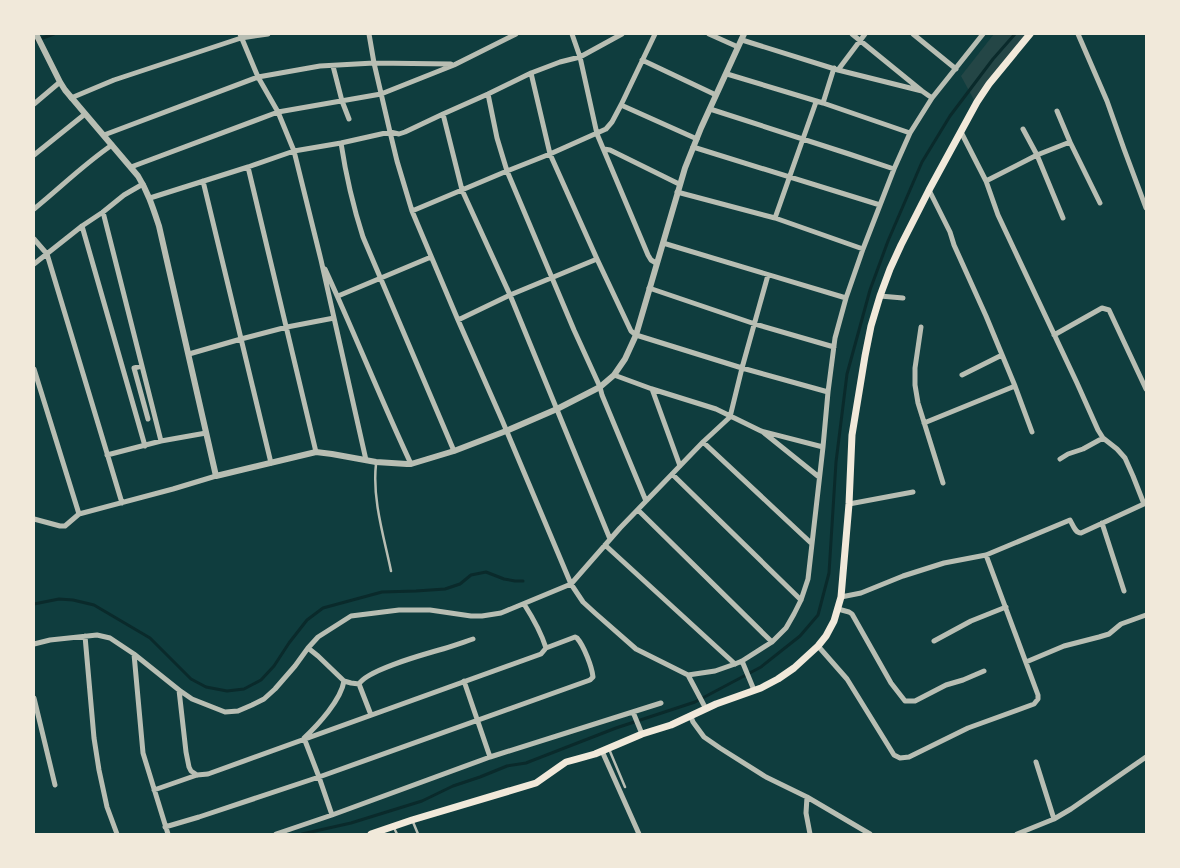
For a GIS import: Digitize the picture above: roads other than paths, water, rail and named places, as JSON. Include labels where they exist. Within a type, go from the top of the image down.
[{"type":"main road","points":[[371,834],[531,785],[566,762],[595,754],[641,731],[671,725],[691,716],[705,706],[778,679],[794,668],[818,646],[834,621],[841,597],[849,504],[852,436],[871,326],[880,296],[901,245],[977,102],[989,84],[1030,34]]},
{"type":"street","points":[[36,34],[60,82],[71,98],[131,167],[150,198],[159,226],[216,476]]},
{"type":"street","points":[[71,98],[114,80],[241,36],[268,34]]},
{"type":"street","points":[[369,34],[397,161],[412,212],[571,584],[589,608],[636,649],[688,675],[705,706]]},
{"type":"street","points":[[131,167],[278,112],[381,94],[454,65],[516,34]]},
{"type":"street","points":[[572,34],[580,57],[597,134],[648,255],[656,263]]},
{"type":"street","points":[[150,198],[294,151],[390,132],[399,134],[405,132],[531,73],[580,57],[622,34]]},
{"type":"street","points":[[412,212],[606,129],[621,105],[655,34]]},
{"type":"street","points":[[709,34],[738,47]]},
{"type":"street","points":[[852,34],[932,98]]},
{"type":"street","points":[[823,103],[836,69],[865,34]]},
{"type":"street","points":[[913,34],[956,69]]},
{"type":"street","points":[[688,675],[715,671],[735,664],[772,642],[786,628],[801,600],[808,579],[835,338],[846,298],[894,169],[910,133],[932,98],[981,34]]},
{"type":"street","points":[[1078,34],[1107,101],[1146,208]]},
{"type":"street","points":[[241,36],[258,77],[278,112],[294,151],[321,260],[366,460]]},
{"type":"street","points":[[34,519],[65,526],[79,514],[216,476],[316,452],[376,462],[411,464],[506,431],[557,409],[600,387],[614,375],[625,359],[636,335],[679,184],[693,147],[743,37],[836,69],[922,91]]},
{"type":"street","points":[[642,60],[716,95]]},
{"type":"street","points":[[104,135],[258,77],[320,66],[374,63],[454,65]]},
{"type":"street","points":[[333,66],[349,119]]},
{"type":"street","points":[[531,73],[550,154],[631,331],[636,335],[742,368],[828,392]]},
{"type":"street","points":[[727,74],[823,103],[910,133]]},
{"type":"street","points":[[34,104],[60,82]]},
{"type":"street","points":[[488,94],[497,138],[507,171],[600,387],[646,501]]},
{"type":"street","points":[[775,218],[816,102]]},
{"type":"street","points":[[621,105],[697,139]]},
{"type":"street","points":[[710,109],[894,169]]},
{"type":"street","points":[[1057,111],[1100,203]]},
{"type":"street","points":[[34,155],[85,114]]},
{"type":"street","points":[[443,114],[462,190],[510,295],[610,539]]},
{"type":"street","points":[[1023,129],[1037,155],[1063,218]]},
{"type":"street","points":[[841,597],[861,593],[903,576],[944,563],[986,555],[1070,520],[1076,531],[1080,533],[1145,504],[1124,458],[1117,449],[1103,438],[1098,430],[998,215],[986,182],[961,132]]},
{"type":"street","points":[[986,182],[1037,155],[1070,142]]},
{"type":"street","points":[[341,143],[345,172],[363,238],[454,450]]},
{"type":"street","points":[[34,209],[112,145]]},
{"type":"street","points":[[693,147],[880,206]]},
{"type":"street","points":[[604,150],[610,150],[679,184]]},
{"type":"street","points":[[248,167],[316,452]]},
{"type":"street","points":[[203,181],[271,463]]},
{"type":"street","points":[[34,264],[82,226],[143,184]]},
{"type":"street","points":[[929,190],[950,232],[1015,386],[1032,432]]},
{"type":"street","points":[[677,192],[775,218],[863,249]]},
{"type":"street","points":[[103,212],[161,442]]},
{"type":"street","points":[[82,226],[145,446]]},
{"type":"street","points":[[34,238],[47,254],[122,503]]},
{"type":"street","points":[[662,243],[846,298]]},
{"type":"street","points":[[338,296],[431,257]]},
{"type":"street","points":[[458,320],[510,295],[597,259]]},
{"type":"street","points":[[321,260],[411,464]]},
{"type":"street","points":[[34,644],[85,636],[98,635],[110,638],[192,699],[225,712],[238,711],[264,699],[275,689],[318,637],[351,616],[399,610],[430,610],[482,616],[501,613],[571,584],[605,544],[703,442],[730,417],[768,275]]},
{"type":"street","points":[[649,288],[755,324],[834,347]]},
{"type":"street","points":[[880,296],[902,298]]},
{"type":"street","points":[[1054,335],[1102,308],[1107,309],[1146,389]]},
{"type":"street","points":[[189,354],[241,338],[334,318]]},
{"type":"street","points":[[921,327],[915,368],[915,385],[918,403],[943,483]]},
{"type":"street","points":[[962,375],[1002,355]]},
{"type":"street","points":[[142,366],[134,368],[148,419]]},
{"type":"street","points":[[34,369],[79,514]]},
{"type":"street","points":[[614,375],[652,390],[716,409],[761,431],[823,447]]},
{"type":"street","points":[[924,422],[1015,386]]},
{"type":"street","points":[[652,390],[680,466]]},
{"type":"street","points":[[761,431],[819,477]]},
{"type":"street","points":[[107,455],[206,433]]},
{"type":"street","points":[[1060,459],[1103,438]]},
{"type":"street","points":[[703,442],[811,544]]},
{"type":"street","points":[[672,474],[801,600]]},
{"type":"street","points":[[849,504],[913,492]]},
{"type":"street","points":[[638,510],[772,642]]},
{"type":"street","points":[[1102,523],[1124,591]]},
{"type":"street","points":[[605,544],[735,664]]},
{"type":"street","points":[[818,646],[847,679],[894,755],[900,758],[909,757],[968,728],[1034,704],[1037,702],[1038,695],[986,555]]},
{"type":"street","points":[[524,604],[534,619],[546,648]]},
{"type":"street","points":[[934,641],[971,621],[1006,608]]},
{"type":"street","points":[[838,610],[851,613],[891,682],[905,701],[915,701],[946,685],[964,680],[984,671]]},
{"type":"street","points":[[1026,662],[1064,646],[1109,634],[1121,624],[1146,615]]},
{"type":"street","points":[[85,636],[94,738],[99,770],[107,807],[117,834]]},
{"type":"street","points":[[154,790],[208,774],[541,654],[546,648],[575,637],[581,642],[593,672],[592,679],[560,691],[319,777],[199,818],[165,827]]},
{"type":"street","points":[[359,684],[366,676],[378,671],[417,656],[473,639]]},
{"type":"street","points":[[308,648],[344,681],[359,684]]},
{"type":"street","points":[[134,654],[144,753],[168,834]]},
{"type":"street","points":[[742,661],[753,687]]},
{"type":"street","points":[[304,738],[318,725],[335,701],[343,688],[344,681]]},
{"type":"street","points":[[464,681],[490,757]]},
{"type":"street","points":[[359,684],[371,715]]},
{"type":"street","points":[[178,690],[189,767],[197,776]]},
{"type":"street","points":[[34,698],[55,786]]},
{"type":"street","points":[[276,834],[332,816],[490,757],[634,714],[661,703]]},
{"type":"street","points":[[634,714],[641,731]]},
{"type":"street","points":[[691,716],[704,737],[720,748],[766,777],[807,797],[870,834]]},
{"type":"street","points":[[304,738],[332,816]]},
{"type":"street","points":[[605,749],[639,834]]},
{"type":"street","points":[[1017,834],[1054,819],[1081,803],[1146,757]]},
{"type":"street","points":[[1036,762],[1054,819]]},
{"type":"street","points":[[807,797],[806,813],[810,834]]},
{"type":"lane","points":[[376,462],[376,500],[391,572]]},
{"type":"lane","points":[[605,749],[626,787]]},
{"type":"lane","points":[[412,820],[418,834]]},
{"type":"lane","points":[[394,826],[397,834]]},
{"type":"waterway","points":[[34,41],[54,34]]},
{"type":"waterway","points":[[302,834],[351,823],[422,801],[453,786],[507,766],[526,763],[616,728],[695,702],[761,667],[800,636],[818,615],[829,573],[836,462],[847,374],[870,290],[888,241],[922,162],[950,116],[993,59],[1015,34]]},
{"type":"waterway","points":[[34,604],[59,599],[94,605],[150,638],[191,679],[206,687],[227,691],[244,689],[261,680],[274,666],[307,620],[323,608],[382,592],[445,589],[460,584],[471,575],[486,572],[504,579],[523,581]]}]
